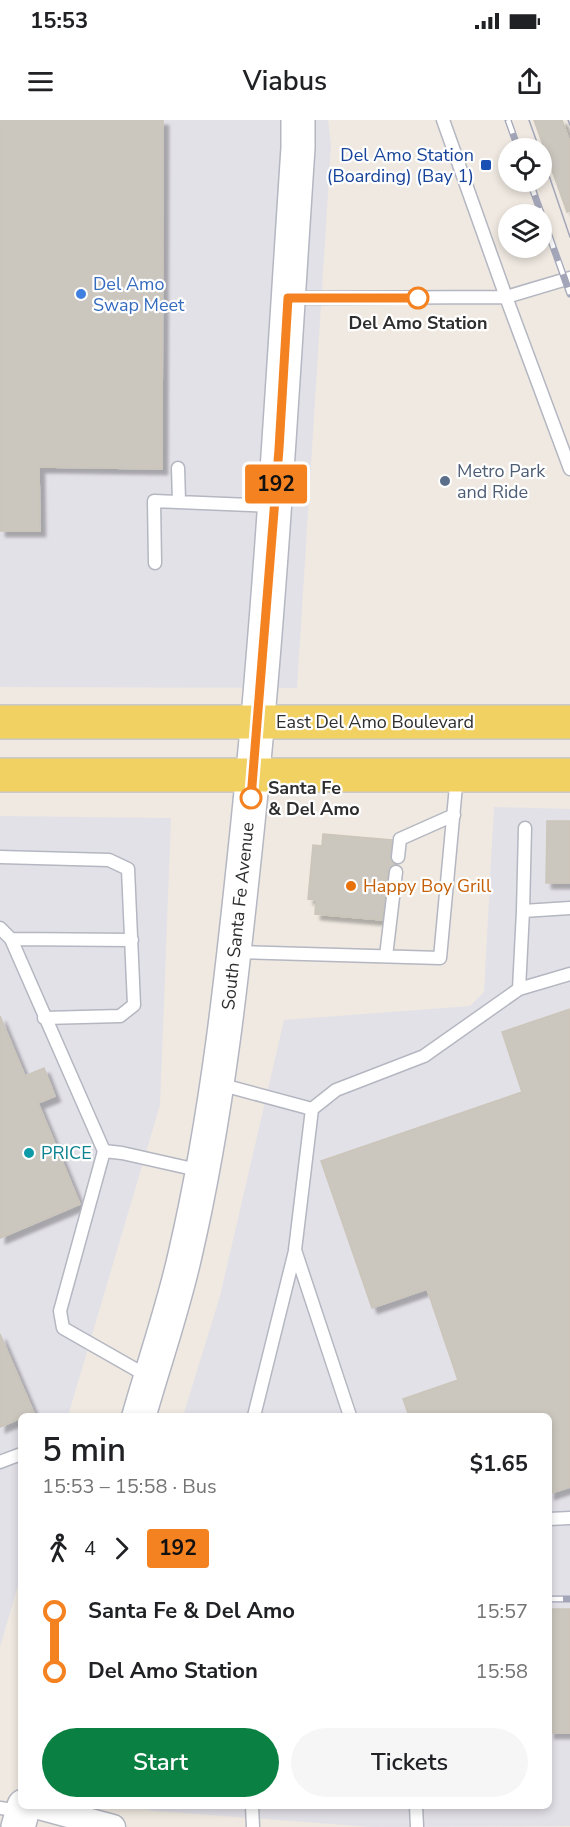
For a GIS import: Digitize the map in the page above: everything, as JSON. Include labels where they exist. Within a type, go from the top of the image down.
[{"type":"main road","name":"South Santa Fe Avenue","points":[[140,1413],[185,1257],[218,1083],[235,952],[258,722],[298,148],[298,120]]},
{"type":"main road","name":"East Del Amo Boulevard","points":[[0,722],[570,722]]},
{"type":"main road","points":[[0,775],[570,775]]},
{"type":"street","points":[[20,1812],[113,1827]]},
{"type":"lane","points":[[443,120],[570,469]]},
{"type":"lane","points":[[288,298],[506,297],[570,278]]},
{"type":"lane","points":[[178,468],[179,501]]},
{"type":"lane","points":[[155,563],[154,501],[274,506]]},
{"type":"lane","points":[[235,952],[440,958],[457,775]]},
{"type":"lane","points":[[398,857],[400,839],[454,815]]},
{"type":"lane","points":[[519,989],[525,828]]},
{"type":"lane","points":[[0,857],[110,860],[128,869],[134,1005],[120,1016],[44,1018]]},
{"type":"lane","points":[[386,956],[396,872]]},
{"type":"lane","points":[[523,910],[570,908]]},
{"type":"lane","points":[[0,928],[11,939],[104,1151],[60,1311],[63,1328],[150,1378]]},
{"type":"lane","points":[[11,939],[132,940]]},
{"type":"lane","points":[[255,1413],[295,1250],[312,1109],[336,1090],[424,1056],[519,989],[570,974]]},
{"type":"lane","points":[[218,1083],[312,1109]]},
{"type":"lane","points":[[104,1151],[202,1171]]},
{"type":"lane","points":[[295,1250],[349,1413]]},
{"type":"lane","points":[[0,1462],[18,1455]]},
{"type":"lane","points":[[552,1519],[570,1518]]},
{"type":"lane","points":[[252,1809],[253,1827]]},
{"type":"lane","points":[[416,1809],[417,1827]]},
{"type":"shaded area","points":[[0,120],[328,120],[331,145],[297,688],[0,687]]},
{"type":"shaded area","points":[[494,807],[570,809],[570,1826],[372,1827],[143,1809],[552,1809],[552,1413],[184,1413],[220,1296],[284,1020],[470,1006],[484,992]]},
{"type":"shaded area","points":[[0,816],[171,818],[160,1105],[69,1413],[18,1413],[18,1585],[0,1647]]},
{"type":"building","name":"Del Amo Swap Meet","points":[[0,120],[163,120],[162,469],[39,467],[40,531],[0,531]]},
{"type":"building","points":[[534,120],[562,120],[570,143],[570,211],[567,212],[552,170],[552,138],[540,138]]},
{"type":"building","points":[[547,821],[570,821],[570,883],[546,883]]},
{"type":"building","name":"Happy Boy Grill","points":[[323,834],[392,840],[390,857],[394,864],[388,871],[382,920],[315,914],[316,900],[308,899],[313,845],[322,846]]},
{"type":"building","points":[[570,1009],[570,1487],[552,1493],[552,1413],[408,1413],[403,1399],[458,1380],[427,1289],[372,1308],[321,1161],[522,1092],[502,1032]]},
{"type":"building","name":"PRICE","points":[[0,1016],[25,1076],[44,1068],[55,1096],[38,1103],[80,1204],[0,1238]]},
{"type":"building","points":[[0,1334],[34,1413],[18,1413],[18,1419],[0,1427]]},
{"type":"building","points":[[552,1609],[570,1609],[570,1733],[552,1733]]},
{"type":"tram line","points":[[529,120],[535,138]]},
{"type":"tram line","points":[[568,120],[570,125]]},
{"type":"tram line","points":[[552,184],[570,237]]},
{"type":"railway","points":[[508,120],[514,138]]},
{"type":"railway","points":[[534,192],[570,294]]},
{"type":"railway","points":[[552,1599],[570,1599]]},
{"type":"bus line","name":"192","points":[[251,798],[279,449],[288,298],[418,298]]},
{"type":"place","name":"Del Amo Station (Boarding) (Bay 1)","points":[[486,165]]},
{"type":"place","name":"Del Amo Swap Meet","points":[[81,294]]},
{"type":"place","name":"Del Amo Station","points":[[418,298]]},
{"type":"place","name":"Metro Park and Ride","points":[[445,481]]},
{"type":"place","name":"Santa Fe & Del Amo","points":[[251,798]]},
{"type":"place","name":"Happy Boy Grill","points":[[351,886]]},
{"type":"place","name":"PRICE","points":[[29,1153]]}]
